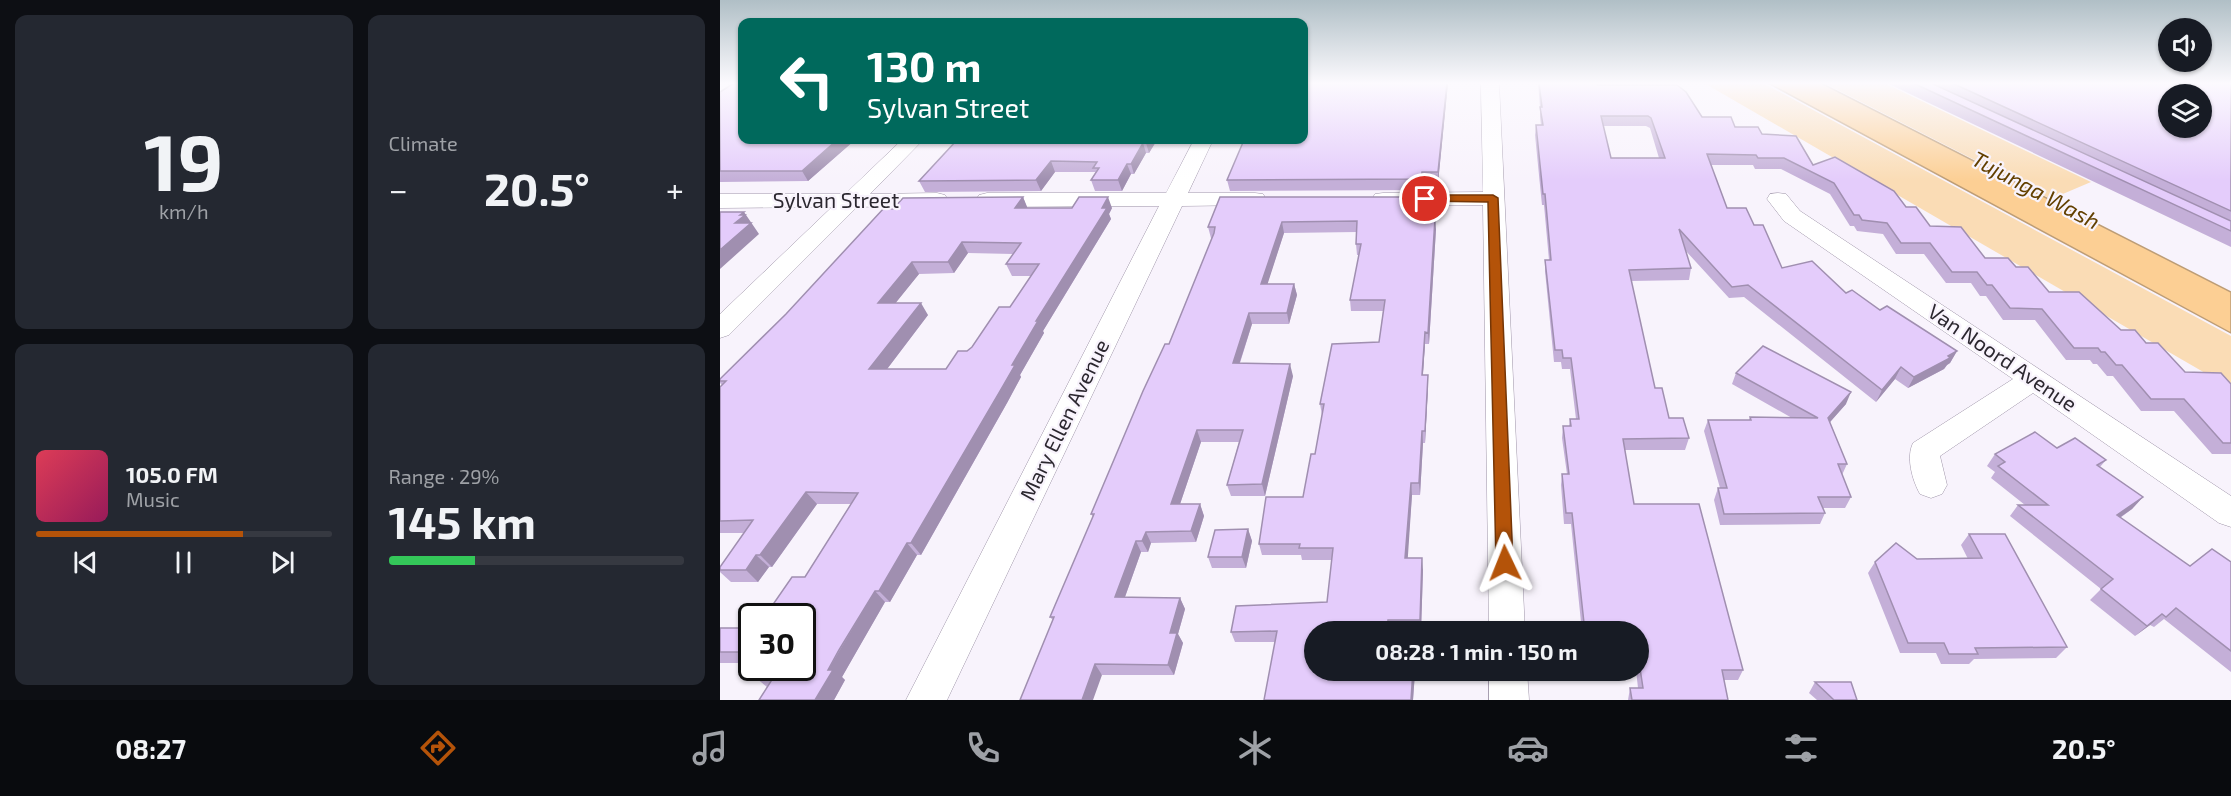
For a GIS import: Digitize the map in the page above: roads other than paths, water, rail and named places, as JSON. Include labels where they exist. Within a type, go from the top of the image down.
[{"type":"street","points":[[1491,116],[1507,621]]},
{"type":"street","points":[[720,329],[909,144]]},
{"type":"street","name":"Mary Ellen Avenue","points":[[926,700],[1201,144]]},
{"type":"street","points":[[1363,199],[1493,198]]},
{"type":"street","name":"Sylvan Street","points":[[720,201],[1280,199]]},
{"type":"street","name":"Van Noord Avenue","points":[[1778,199],[1792,216],[2231,513]]},
{"type":"street","points":[[1931,485],[1924,451],[2034,379]]},
{"type":"street","points":[[1508,681],[1509,700]]},
{"type":"water label","name":"Tujunga Wash","points":[[2036,190]]}]
